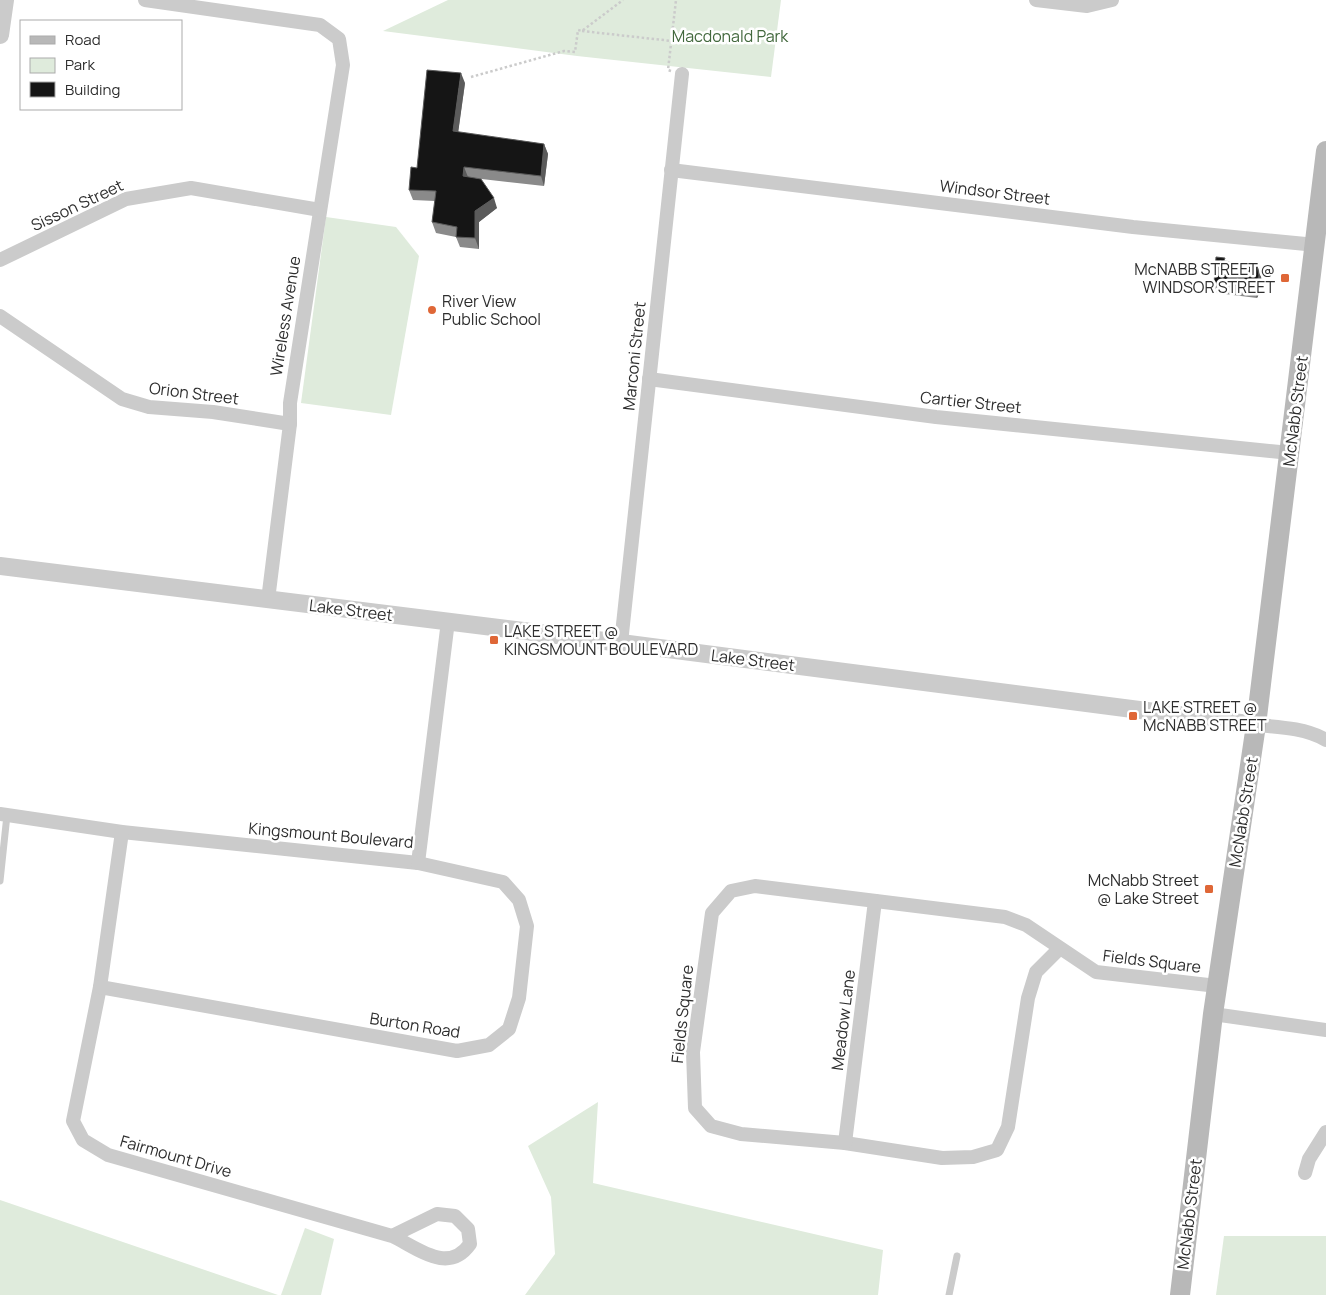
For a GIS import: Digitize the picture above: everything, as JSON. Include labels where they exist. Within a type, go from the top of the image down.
[{"type":"main road","name":"McNabb Street","points":[[1180,1295],[1213,1014],[1256,726],[1326,151]]},
{"type":"street","points":[[0,35],[5,0]]},
{"type":"street","points":[[145,0],[180,2]]},
{"type":"street","points":[[1036,0],[1087,6],[1112,0]]},
{"type":"street","name":"Wireless Avenue","points":[[180,2],[320,25],[339,39],[343,64],[290,403],[290,424],[268,600]]},
{"type":"street","name":"Marconi Street","points":[[621,642],[682,74]]},
{"type":"street","name":"Windsor Street","points":[[671,170],[1133,227],[1316,245]]},
{"type":"street","name":"Sisson Street","points":[[0,260],[126,199],[191,188],[320,210]]},
{"type":"street","name":"Orion Street","points":[[0,316],[122,399],[149,407],[213,412],[290,424]]},
{"type":"street","name":"Cartier Street","points":[[649,379],[936,417],[1290,453]]},
{"type":"street","name":"Lake Street","points":[[0,566],[621,642],[1256,726],[1287,728],[1319,736],[1326,740]]},
{"type":"street","name":"Kingsmount Boulevard","points":[[4,814],[122,832],[418,863],[448,621]]},
{"type":"street","name":"Fairmount Drive","points":[[122,832],[100,987],[73,1121],[83,1140],[108,1155],[392,1236],[440,1259],[451,1259],[463,1253],[470,1244],[468,1229],[455,1216],[447,1214],[425,1218],[392,1236]]},
{"type":"street","name":"Burton Road","points":[[100,987],[457,1051],[489,1045],[508,1029],[519,998],[527,926],[519,900],[503,882],[418,863]]},
{"type":"street","name":"Fields Square","points":[[1059,949],[1036,972],[1028,998],[1008,1127],[997,1150],[972,1157],[942,1158],[845,1143],[741,1134],[711,1126],[695,1108],[692,1052],[712,913],[731,892],[755,886],[1005,918],[1026,925],[1059,949],[1096,972],[1217,986]]},
{"type":"street","name":"Meadow Lane","points":[[845,1143],[875,901]]},
{"type":"street","points":[[1213,1014],[1326,1030]]},
{"type":"street","points":[[1305,1174],[1309,1159],[1326,1132]]},
{"type":"lane","points":[[0,881],[4,814]]},
{"type":"lane","points":[[950,1295],[957,1256]]},
{"type":"path","points":[[582,31],[623,0]]},
{"type":"path","points":[[676,0],[668,70],[682,74]]},
{"type":"path","points":[[471,77],[564,51],[575,52],[578,30],[672,41]]},
{"type":"green space","name":"Macdonald Park","points":[[448,0],[781,0],[771,77],[577,56],[383,31]]},
{"type":"green space","points":[[326,217],[396,227],[419,256],[391,415],[301,403]]},
{"type":"green space","points":[[598,1102],[593,1183],[883,1250],[878,1295],[525,1295],[555,1254],[551,1197],[528,1146]]},
{"type":"green space","points":[[0,1200],[3,1201],[278,1295],[0,1295]]},
{"type":"green space","points":[[305,1228],[334,1239],[321,1295],[281,1295]]},
{"type":"green space","points":[[1224,1236],[1326,1236],[1326,1295],[1216,1295]]},
{"type":"building","points":[[427,70],[461,73],[453,131],[544,144],[541,176],[464,167],[463,176],[481,179],[494,198],[475,211],[475,238],[456,237],[457,227],[432,222],[436,191],[409,190],[411,167],[417,168]]},
{"type":"building","points":[[1216,257],[1225,258],[1224,261],[1257,265],[1259,276],[1254,287],[1214,283]]},
{"type":"place","name":"McNABB STREET @ WINDSOR STREET","points":[[1285,278]]},
{"type":"place","name":"River View Public School","points":[[432,310]]},
{"type":"place","name":"LAKE STREET @ KINGSMOUNT BOULEVARD","points":[[494,640]]},
{"type":"place","name":"LAKE STREET @ McNABB STREET","points":[[1133,716]]},
{"type":"place","name":"McNabb Street @ Lake Street","points":[[1209,889]]}]
